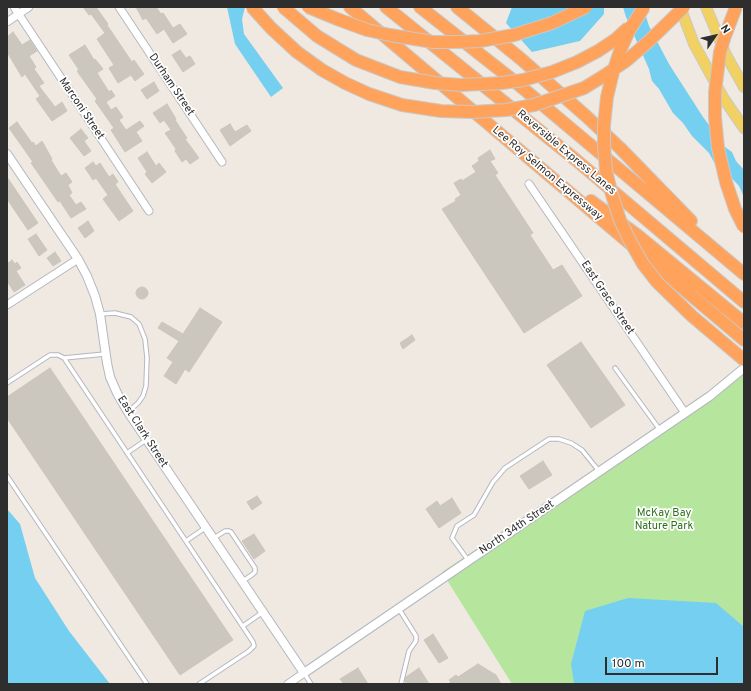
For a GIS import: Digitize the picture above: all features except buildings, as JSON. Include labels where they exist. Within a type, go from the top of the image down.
[{"type":"highway","points":[[252,7],[271,28],[297,52],[322,70],[345,83],[369,94],[402,105],[425,109],[464,112],[492,111],[534,105],[584,88],[626,61],[684,7]]},
{"type":"highway","points":[[283,7],[304,27],[317,36],[356,60],[382,71],[418,81],[471,86],[523,80],[568,66],[598,51],[616,39],[652,7]]},
{"type":"highway","points":[[308,7],[367,30],[434,42],[457,42],[499,38],[533,30],[566,18],[586,7]]},
{"type":"highway","name":"Lee Roy Selmon Expressway","points":[[350,7],[744,340]]},
{"type":"highway","name":"Reversible Express Lanes","points":[[386,7],[576,160],[744,302]]},
{"type":"highway","points":[[457,7],[554,87],[620,148],[726,258]]},
{"type":"highway","points":[[644,7],[620,51],[607,97],[604,125],[604,145],[606,171],[612,196],[620,220],[630,241],[657,282],[692,316],[744,360]]},
{"type":"highway","points":[[736,7],[720,52],[715,92],[715,117],[718,148],[726,182],[744,227]]},
{"type":"highway","points":[[424,10],[519,85],[744,274]]},
{"type":"highway","points":[[543,170],[589,200],[624,226],[744,322]]},
{"type":"main road","points":[[680,7],[694,44],[724,99],[744,128]]},
{"type":"main road","points":[[706,7],[726,55],[744,87]]},
{"type":"street","name":"Marconi Street","points":[[14,7],[149,211]]},
{"type":"street","points":[[7,22],[30,7]]},
{"type":"street","name":"Durham Street","points":[[119,7],[222,162]]},
{"type":"street","name":"East Clark Street","points":[[7,154],[78,259],[87,276],[100,314],[105,354],[110,377],[117,393],[146,440],[304,673]]},
{"type":"street","name":"East Grace Street","points":[[529,184],[685,413]]},
{"type":"street","points":[[7,305],[78,259]]},
{"type":"street","name":"North 34th Street","points":[[288,684],[710,396],[744,368]]},
{"type":"lane","points":[[100,314],[115,313],[130,317],[139,324],[145,339],[147,358],[146,386],[140,400],[128,412]]},
{"type":"lane","points":[[64,358],[105,354]]},
{"type":"lane","points":[[7,383],[50,355],[58,355],[64,358],[243,626],[253,642],[254,646],[252,649],[199,684]]},
{"type":"lane","points":[[616,368],[660,430]]},
{"type":"lane","points":[[469,560],[452,538],[457,526],[474,515],[493,482],[505,468],[549,439],[559,439],[571,443],[582,450],[599,472]]},
{"type":"lane","points":[[127,453],[146,440]]},
{"type":"lane","points":[[7,476],[147,684]]},
{"type":"lane","points":[[186,541],[206,527]]},
{"type":"lane","points":[[213,538],[227,530],[231,532],[255,568],[255,572],[242,582]]},
{"type":"lane","points":[[399,608],[416,636],[416,641],[410,651],[401,684]]},
{"type":"lane","points":[[243,626],[263,612]]},
{"type":"lane","points":[[304,673],[311,684]]},
{"type":"green space","name":"McKay Bay Nature Park","points":[[744,372],[744,684],[512,684],[442,572]]},
{"type":"water","points":[[227,7],[245,7],[242,19],[244,34],[283,88],[271,97],[235,44]]},
{"type":"water","points":[[512,7],[604,7],[604,14],[580,41],[532,52],[506,23]]},
{"type":"water","points":[[623,7],[643,7],[649,26],[669,64],[703,117],[725,147],[732,152],[736,161],[744,170],[744,197],[739,186],[725,171],[715,164],[709,153],[692,136],[683,123],[673,113],[659,89],[652,81],[649,69]]},
{"type":"water","points":[[7,509],[20,524],[35,578],[69,631],[110,684],[7,684]]},
{"type":"water","points":[[628,598],[716,603],[744,627],[744,684],[574,684],[571,664],[585,611]]}]
